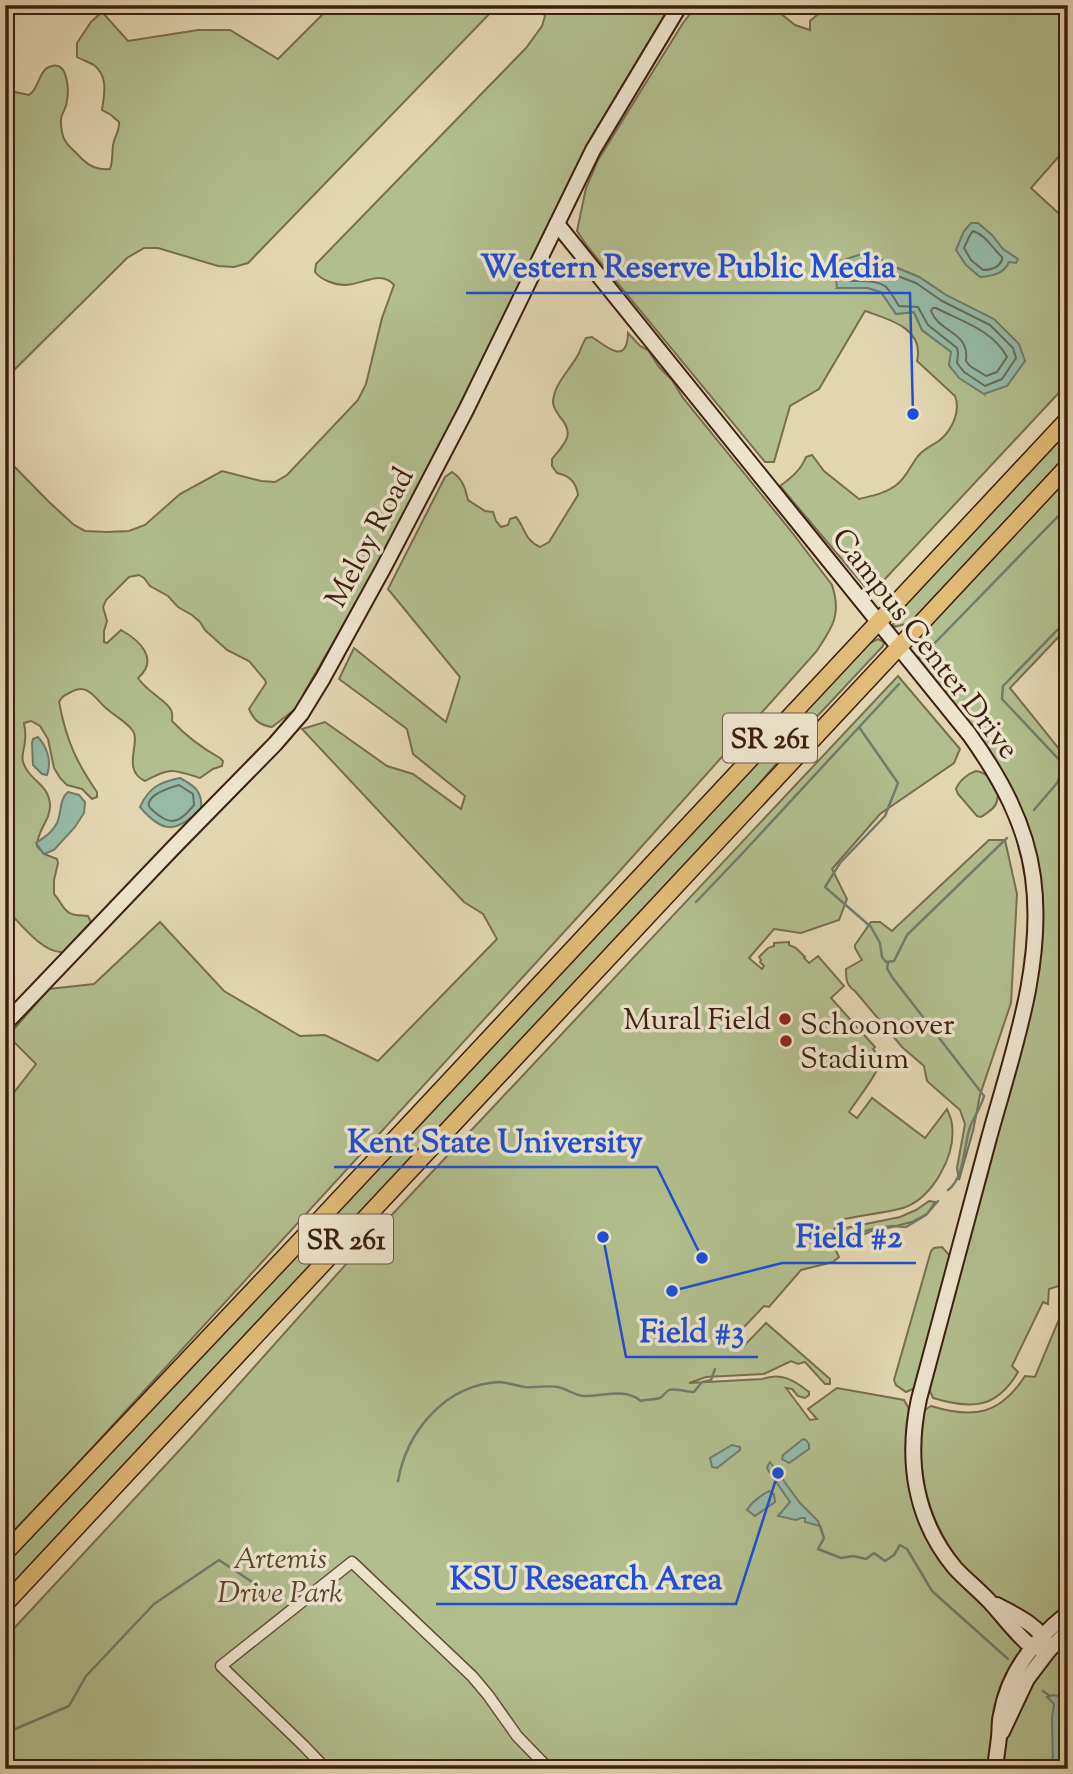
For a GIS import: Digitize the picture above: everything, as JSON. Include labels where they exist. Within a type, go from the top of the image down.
[{"type":"main road","name":"SR 261","points":[[5,1553],[306,1235],[1068,419]]},
{"type":"main road","name":"SR 261","points":[[5,1604],[1068,466]]},
{"type":"street","name":"Meloy Road","points":[[5,1024],[301,714],[437,467],[593,150],[680,5]]},
{"type":"street","name":"Campus Center Drive","points":[[557,224],[969,734],[1011,802],[1024,835],[1035,895],[1036,929],[1026,996],[919,1399],[912,1454],[914,1477],[924,1511],[953,1565],[1032,1647]]},
{"type":"street","points":[[326,1769],[221,1667],[352,1562],[472,1676],[517,1736],[549,1769]]},
{"type":"street","name":"Campus Center Drive","points":[[989,1601],[1043,1635]]},
{"type":"street","points":[[995,1769],[1000,1716],[1007,1691],[1032,1647],[1068,1614]]},
{"type":"street","points":[[999,1736],[1027,1679],[1049,1650],[1068,1631]]},
{"type":"street","points":[[1043,1635],[1049,1650]]},
{"type":"street","points":[[1032,1647],[1049,1650]]},
{"type":"green space","points":[[332,5],[498,5],[248,263],[234,267],[218,266],[158,248],[144,248],[127,258],[5,379],[5,90],[29,95],[47,68],[61,68],[68,90],[61,121],[64,140],[88,164],[110,169],[119,122],[102,110],[104,81],[99,70],[77,57],[77,43],[91,22],[102,12],[128,41],[198,30],[230,30],[278,59]]},
{"type":"green space","points":[[538,5],[672,7],[573,176],[498,339],[386,551],[304,693],[302,704],[272,727],[258,721],[249,709],[266,683],[265,680],[249,661],[227,650],[192,615],[150,586],[139,575],[129,577],[106,600],[103,607],[107,621],[104,642],[107,643],[121,630],[140,645],[145,651],[147,664],[138,678],[169,707],[172,721],[194,741],[220,758],[223,761],[222,766],[200,778],[172,771],[160,773],[145,781],[134,770],[133,731],[91,693],[77,689],[59,702],[73,750],[97,792],[97,797],[92,799],[82,789],[67,785],[60,778],[54,768],[48,739],[40,726],[31,721],[24,723],[23,762],[29,774],[46,791],[50,804],[37,846],[44,854],[57,859],[54,894],[63,907],[72,914],[88,916],[91,922],[63,952],[47,948],[5,908],[5,457],[48,501],[74,525],[85,531],[129,531],[145,525],[180,494],[222,471],[275,482],[287,475],[358,400],[366,384],[382,318],[394,285],[383,278],[341,285],[333,283],[315,272],[316,264],[526,48],[542,26],[545,16]]},
{"type":"green space","points":[[697,5],[770,5],[795,25],[810,30],[810,21],[829,5],[1068,5],[1068,107],[1062,120],[1068,127],[1068,146],[1031,188],[1068,222],[1068,383],[871,594],[780,486],[792,477],[806,457],[812,455],[824,471],[859,499],[877,494],[899,483],[921,453],[944,436],[952,426],[957,402],[955,396],[917,361],[918,350],[910,333],[894,322],[865,311],[819,389],[790,406],[774,462],[765,462],[577,231],[586,188],[598,160],[683,23]],"holes":[[[868,252],[919,277],[946,295],[984,394],[959,377],[949,365],[952,352],[922,330],[914,312],[896,314],[881,292],[868,288],[837,288]]]},
{"type":"green space","points":[[628,333],[640,346],[648,350],[832,585],[836,613],[831,628],[816,652],[617,874],[5,1540],[5,1104],[36,1064],[8,1036],[49,989],[94,984],[160,922],[224,991],[300,1036],[325,1035],[378,1061],[497,939],[483,914],[464,902],[302,729],[325,722],[387,766],[413,774],[461,809],[465,796],[413,754],[407,729],[339,679],[354,648],[446,722],[460,677],[388,589],[445,477],[452,472],[465,488],[468,500],[485,511],[493,512],[501,527],[508,525],[510,519],[516,517],[528,538],[535,544],[540,547],[549,542],[578,495],[572,480],[557,473],[552,466],[552,459],[568,434],[565,423],[554,406],[556,389],[586,338],[592,337],[610,349],[620,351],[627,343]]},
{"type":"green space","points":[[1068,427],[1068,454],[914,619],[895,627],[895,619],[902,609]]},
{"type":"green space","points":[[1068,476],[1068,627],[1010,688],[1068,760],[1068,1283],[1049,1289],[1048,1304],[1043,1302],[1012,1366],[1018,1372],[1001,1394],[981,1403],[959,1404],[933,1398],[929,1389],[1034,988],[1035,851],[1026,820],[995,760],[920,661],[917,641]]},
{"type":"green space","points":[[878,639],[884,642],[883,646],[810,724],[741,805],[5,1592],[5,1563],[855,654]]},
{"type":"green space","name":"Artemis Drive Park","points":[[898,676],[960,749],[954,763],[880,814],[832,869],[847,899],[839,920],[801,933],[774,929],[749,958],[762,969],[764,966],[759,957],[768,948],[774,946],[774,943],[789,942],[809,963],[818,956],[844,986],[831,998],[875,1047],[873,1049],[881,1059],[872,1078],[849,1112],[857,1118],[872,1098],[925,1138],[947,1109],[952,1123],[950,1149],[940,1174],[924,1195],[903,1208],[844,1219],[835,1227],[832,1236],[839,1257],[833,1262],[801,1270],[769,1307],[764,1306],[732,1337],[736,1349],[740,1350],[766,1323],[830,1379],[830,1384],[825,1384],[805,1362],[798,1364],[791,1361],[764,1374],[706,1377],[689,1383],[775,1376],[787,1378],[809,1392],[805,1398],[786,1388],[810,1420],[817,1419],[808,1409],[837,1388],[904,1400],[909,1409],[906,1455],[909,1486],[923,1531],[937,1555],[955,1577],[1021,1644],[1020,1654],[994,1717],[988,1769],[5,1769],[5,1638],[188,1441],[356,1253]]},
{"type":"green space","points":[[976,771],[985,774],[998,796],[995,806],[981,817],[977,816],[956,789],[964,778]]},
{"type":"green space","points":[[989,840],[1005,840],[1017,894],[1011,1003],[980,1095],[959,1180],[957,1168],[965,1124],[960,1110],[927,1081],[924,1066],[902,1047],[850,986],[846,979],[846,969],[862,960],[855,945],[871,922],[880,922],[892,931]]},
{"type":"green space","points":[[929,1201],[935,1202],[927,1214],[912,1222],[867,1233],[849,1241],[839,1237],[839,1233],[846,1228],[900,1217]]},
{"type":"green space","points":[[942,1247],[950,1256],[915,1388],[906,1392],[896,1385],[894,1380],[931,1251]]},
{"type":"green space","points":[[1068,1298],[1068,1608],[1048,1624],[1041,1626],[1011,1609],[984,1588],[962,1565],[944,1539],[923,1479],[923,1411],[931,1406],[960,1412],[984,1411],[1006,1399],[1025,1376],[1035,1377],[1065,1305],[1060,1302]]},
{"type":"green space","points":[[1068,1637],[1068,1769],[1002,1769],[1009,1730],[1023,1694]]},
{"type":"water","points":[[971,223],[978,223],[992,235],[1003,249],[1018,259],[1016,263],[1009,262],[1001,272],[980,277],[966,265],[956,250],[964,231]]},
{"type":"water","points":[[868,252],[994,319],[1019,344],[1025,361],[1007,386],[984,394],[959,378],[949,365],[951,352],[922,330],[914,312],[896,314],[881,292],[868,288],[837,288],[834,263]]},
{"type":"water","points":[[38,737],[48,754],[47,775],[33,765],[32,743],[33,739]]},
{"type":"water","points":[[180,778],[197,790],[201,798],[201,809],[184,823],[163,826],[140,807],[156,786]]},
{"type":"water","points":[[68,792],[79,795],[85,802],[84,813],[54,850],[44,854],[36,843],[55,826],[63,798]]},
{"type":"water","points":[[803,1439],[809,1444],[809,1449],[789,1463],[782,1459],[783,1455]]},
{"type":"water","points":[[732,1445],[740,1447],[740,1450],[717,1468],[712,1467],[710,1458]]},
{"type":"water","points":[[770,1462],[820,1526],[805,1522],[805,1518],[796,1520],[778,1516],[790,1502],[768,1470]]},
{"type":"water","points":[[769,1491],[774,1494],[775,1502],[755,1516],[747,1510],[751,1504]]},
{"type":"water","points":[[1068,1694],[1068,1769],[1053,1769],[1054,1704],[1047,1697],[1064,1697]]},
{"type":"waterway","points":[[930,648],[1068,506]]},
{"type":"waterway","points":[[1034,810],[1057,783],[1065,766],[1002,699],[1003,686],[1068,619]]},
{"type":"waterway","points":[[696,902],[899,684]]},
{"type":"waterway","points":[[859,727],[898,783],[885,816],[840,863],[825,887],[871,927],[886,962],[894,961],[907,935],[1007,838]]},
{"type":"waterway","points":[[888,963],[887,968],[892,977],[984,1096],[970,1127],[957,1178],[948,1190]]},
{"type":"waterway","points":[[843,1237],[873,1229],[906,1227],[926,1215],[938,1201]]},
{"type":"waterway","points":[[398,1481],[410,1445],[420,1428],[446,1401],[480,1385],[499,1382],[525,1387],[554,1386],[583,1396],[628,1394],[641,1401],[660,1398],[671,1390],[694,1392],[702,1382],[711,1380],[715,1369]]},
{"type":"waterway","points":[[820,1526],[824,1538],[818,1549],[841,1558],[853,1556],[866,1559],[874,1553],[885,1561],[894,1555],[900,1545],[907,1549],[932,1591],[1008,1659]]},
{"type":"waterway","points":[[5,1730],[15,1729],[69,1706],[86,1676],[154,1604],[219,1560],[272,1595],[279,1598],[281,1596]]},
{"type":"waterway","points":[[1043,1691],[1050,1696]]},
{"type":"place","name":"Western Reserve Public Media","points":[[913,414]]},
{"type":"place","name":"Mural Field","points":[[785,1019]]},
{"type":"place","name":"Schoonover Stadium","points":[[786,1041]]},
{"type":"place","name":"Field #3","points":[[603,1237]]},
{"type":"place","name":"Kent State University","points":[[702,1258]]},
{"type":"place","name":"Field #2","points":[[672,1291]]},
{"type":"place","name":"KSU Research Area","points":[[778,1473]]}]
